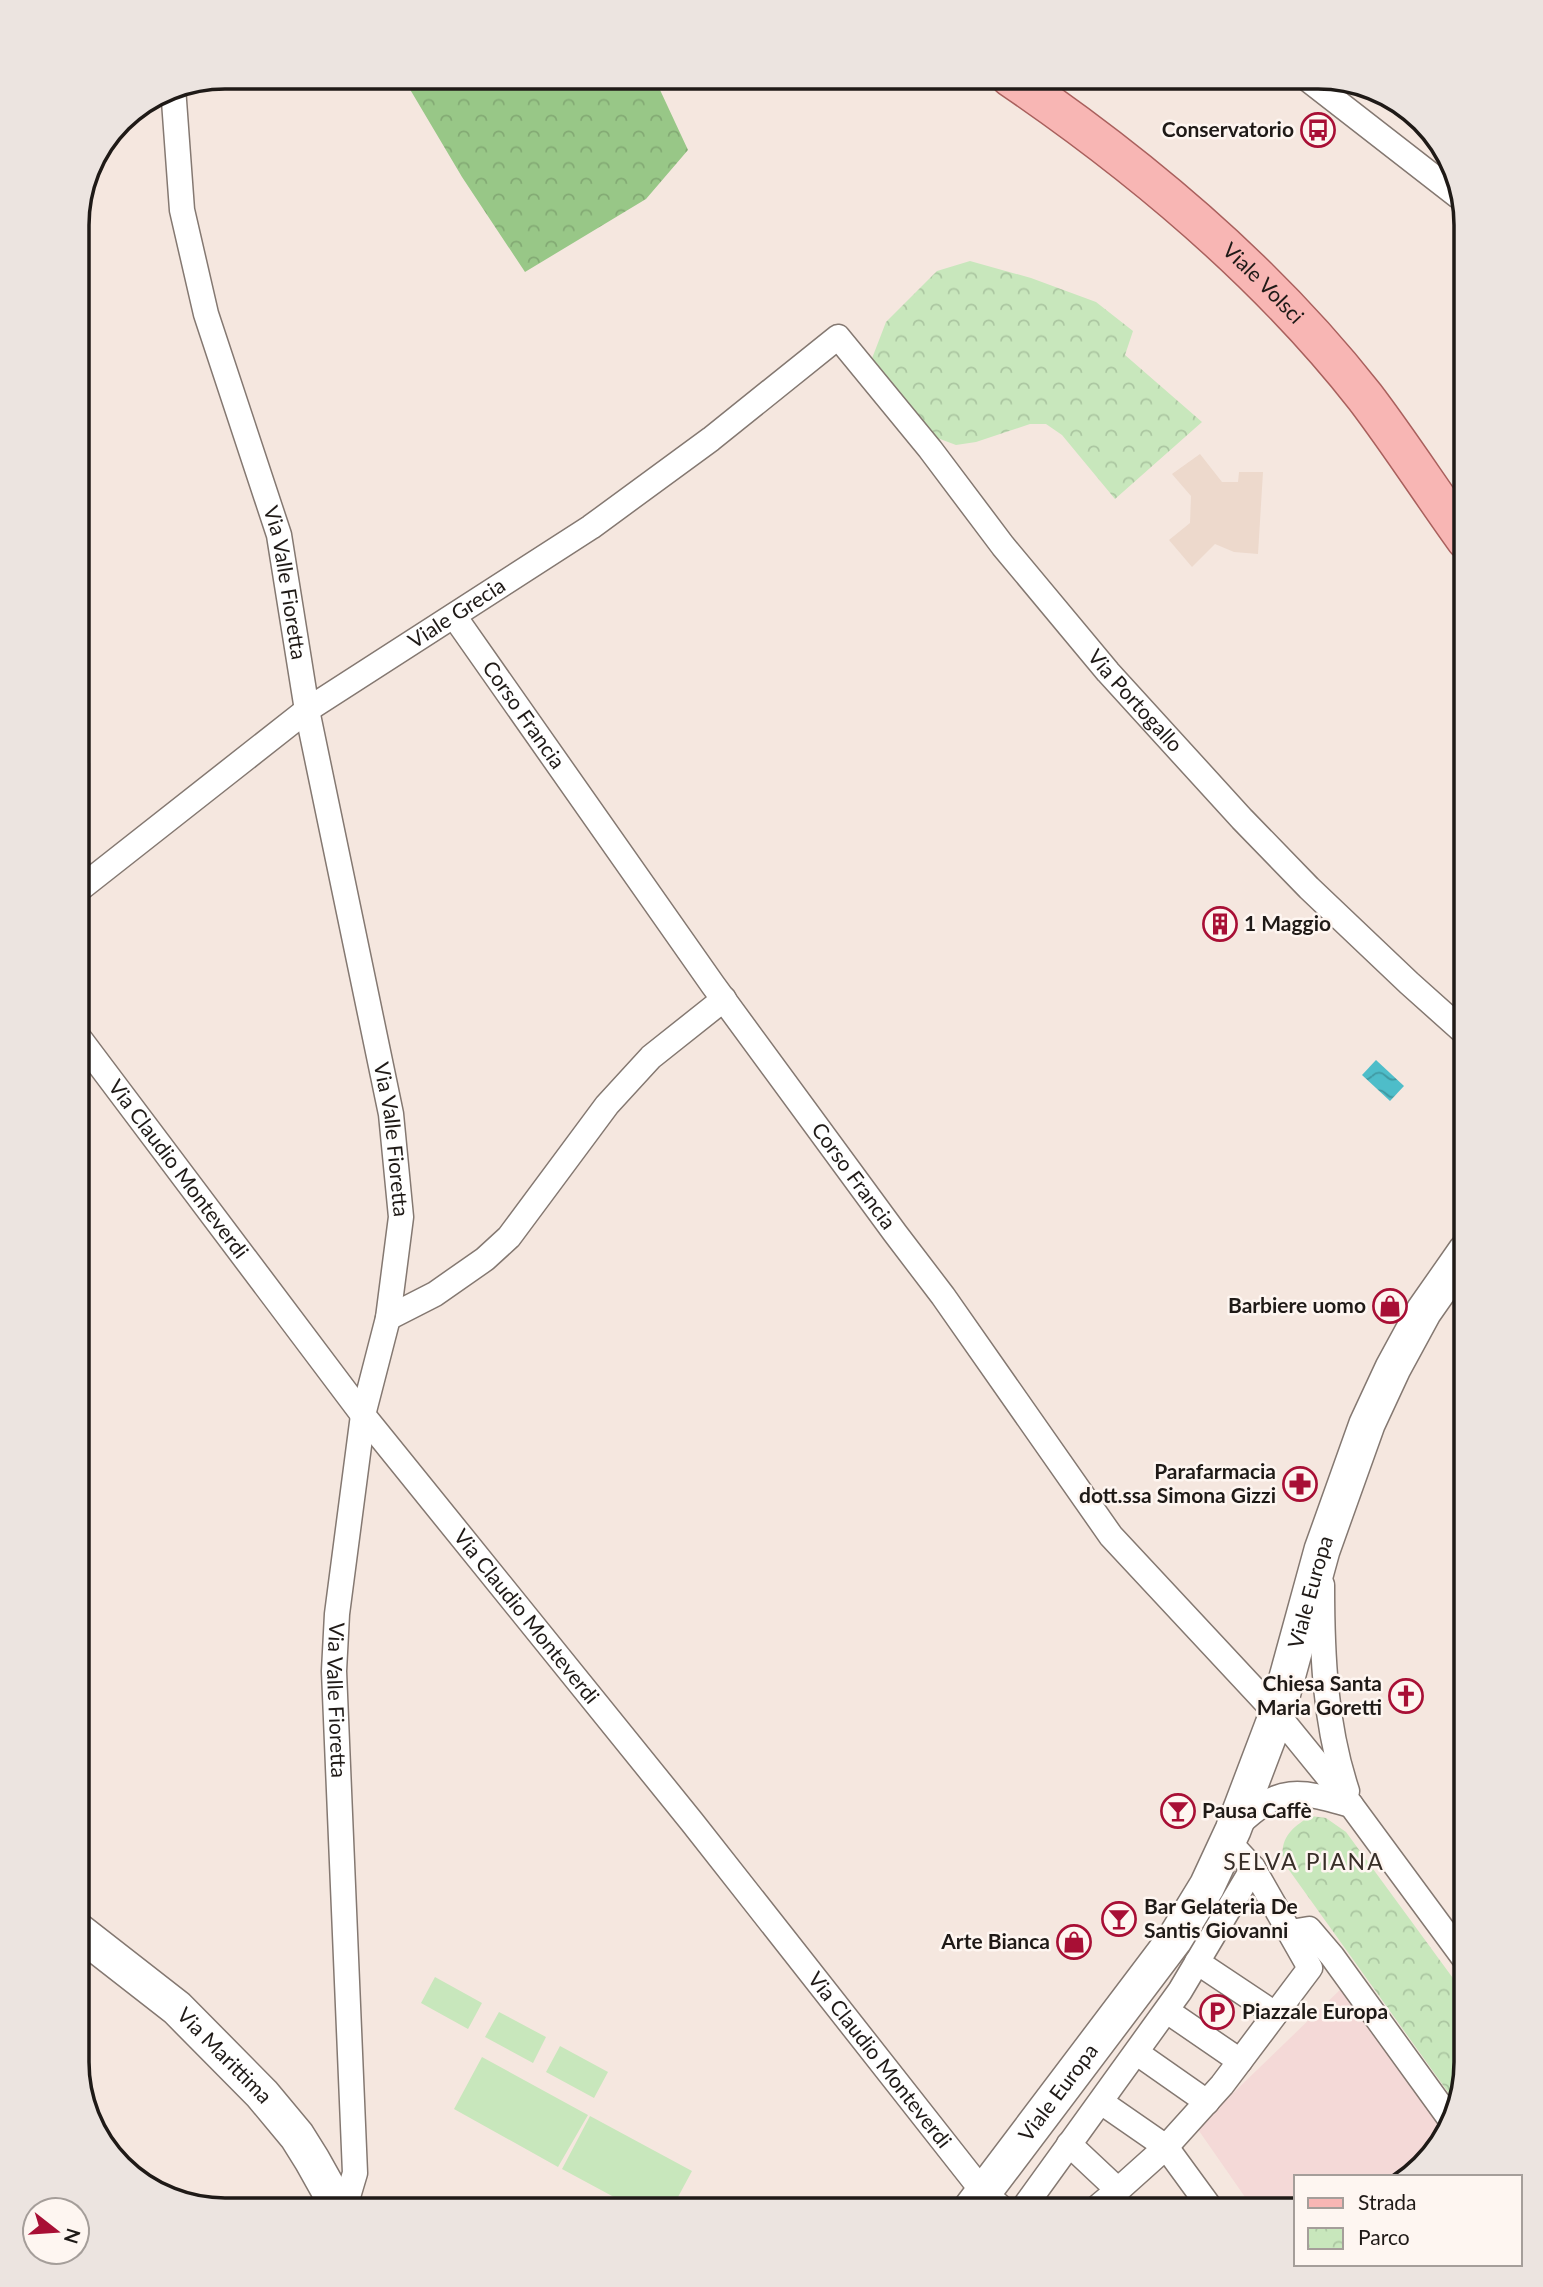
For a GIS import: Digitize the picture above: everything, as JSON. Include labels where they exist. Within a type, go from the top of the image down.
[{"type":"main road","name":"Viale Volsci","points":[[1028,90],[1138,171],[1229,249],[1295,316],[1364,397],[1454,523]]},
{"type":"street","points":[[1322,90],[1449,190]]},
{"type":"street","name":"Via Valle Fioretta","points":[[174,100],[182,211],[206,314],[279,535],[307,710],[391,1114],[401,1217],[388,1318],[363,1415],[338,1614],[334,1671],[355,2173],[347,2197]]},
{"type":"street","name":"Viale Grecia","points":[[90,881],[307,710],[600,520],[710,439],[838,337]]},
{"type":"street","name":"Via Portogallo","points":[[838,337],[930,449],[1003,546],[1108,671],[1242,819],[1309,888],[1454,1023]]},
{"type":"street","name":"Corso Francia","points":[[454,616],[724,999],[943,1296],[1111,1536],[1276,1714],[1352,1805]]},
{"type":"street","points":[[388,1318],[435,1294],[485,1259],[509,1237],[607,1105],[651,1057],[724,999]]},
{"type":"street","name":"Via Claudio Monteverdi","points":[[90,1052],[363,1415],[692,1822],[981,2198]]},
{"type":"street","name":"Viale Europa","points":[[990,2198],[1174,1940],[1207,1886],[1230,1836],[1276,1714],[1322,1550],[1359,1447],[1393,1368],[1424,1311],[1454,1268]]},
{"type":"street","points":[[1322,1550],[1322,1634],[1326,1692],[1337,1761],[1352,1805],[1454,1945]]},
{"type":"street","points":[[1109,2198],[1166,2147],[1207,2102],[1310,1968],[1291,1932],[1230,1836],[1258,1807],[1278,1795],[1323,1797],[1352,1805]]},
{"type":"street","points":[[1031,2198],[1167,2011],[1252,1868]]},
{"type":"street","points":[[1291,1932],[1309,1929],[1332,1956],[1444,2111]]},
{"type":"street","name":"Via Marittima","points":[[89,1939],[177,2008],[262,2094],[297,2136],[334,2197]]},
{"type":"street","points":[[1197,1962],[1275,2014]]},
{"type":"street","points":[[1167,2011],[1240,2061]]},
{"type":"street","points":[[1137,2053],[1207,2102]]},
{"type":"street","points":[[1101,2102],[1166,2147],[1203,2198]]},
{"type":"street","points":[[1069,2144],[1118,2190]]},
{"type":"shaded area","points":[[1200,454],[1222,482],[1238,482],[1239,472],[1263,472],[1258,554],[1234,552],[1215,544],[1192,567],[1169,540],[1190,523],[1191,496],[1172,474]]},
{"type":"shaded area","points":[[1345,1985],[1439,2122],[1414,2158],[1392,2175],[1294,2175],[1294,2198],[1246,2198],[1197,2128]]},
{"type":"green space","points":[[410,89],[660,89],[688,150],[646,199],[525,272],[462,177]]},
{"type":"green space","points":[[970,261],[1031,278],[1096,302],[1133,331],[1125,355],[1202,422],[1115,499],[1062,435],[1046,424],[1030,424],[976,442],[956,445],[932,436],[871,361],[886,322],[937,271]]},
{"type":"green space","points":[[1311,1816],[1326,1818],[1346,1832],[1454,1980],[1454,2061],[1450,2094],[1284,1863],[1285,1840],[1298,1825]]},
{"type":"green space","points":[[435,1977],[482,2003],[468,2029],[421,2003]]},
{"type":"green space","points":[[499,2012],[546,2037],[533,2063],[485,2037]]},
{"type":"green space","points":[[560,2046],[608,2072],[594,2098],[546,2072]]},
{"type":"green space","points":[[482,2057],[588,2115],[558,2167],[454,2109]]},
{"type":"green space","points":[[590,2116],[692,2171],[678,2197],[615,2197],[562,2169]]},
{"type":"water","points":[[1376,1060],[1404,1086],[1390,1101],[1362,1075]]},
{"type":"place","name":"Conservatorio","points":[[1318,130]]},
{"type":"place","name":"1 Maggio","points":[[1220,924]]},
{"type":"place","name":"Barbiere uomo","points":[[1390,1306]]},
{"type":"place","name":"Parafarmacia dott.ssa Simona Gizzi","points":[[1300,1484]]},
{"type":"place","name":"Chiesa Santa Maria Goretti","points":[[1406,1696]]},
{"type":"place","name":"Pausa Caffè","points":[[1178,1811]]},
{"type":"place","name":"Bar Gelateria De Santis Giovanni","points":[[1119,1919]]},
{"type":"place","name":"Arte Bianca","points":[[1074,1942]]},
{"type":"place","name":"Piazzale Europa","points":[[1217,2012]]},
{"type":"district","name":"SELVA PIANA","points":[[1304,1862]]}]
